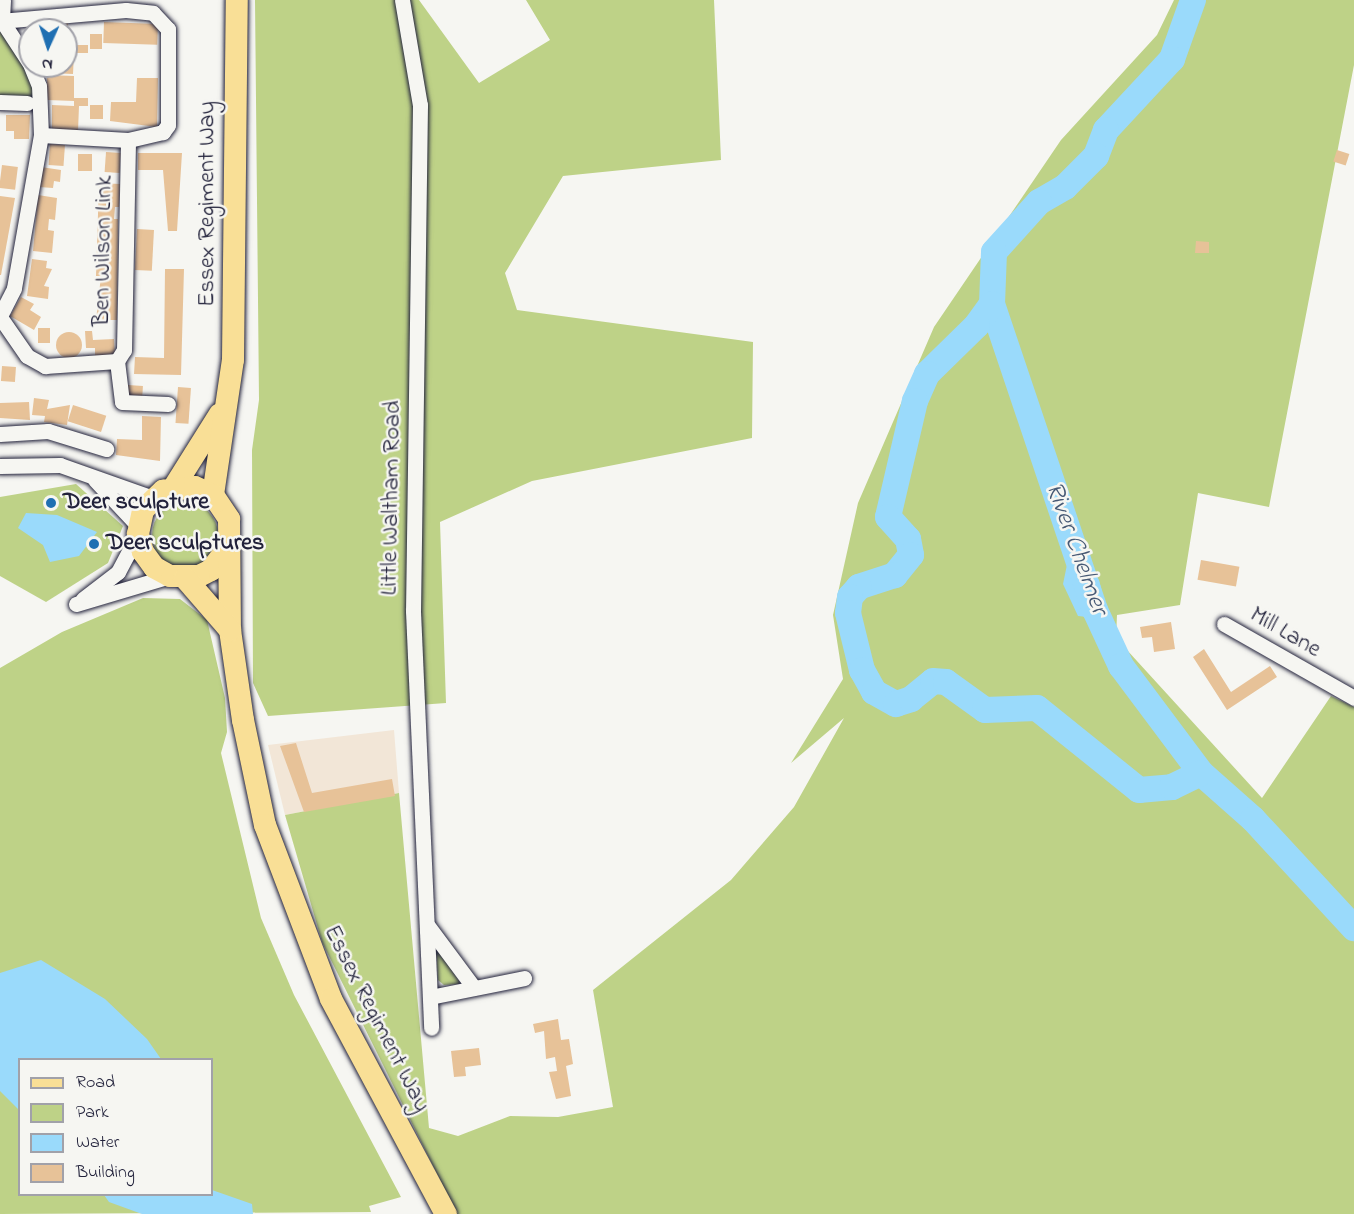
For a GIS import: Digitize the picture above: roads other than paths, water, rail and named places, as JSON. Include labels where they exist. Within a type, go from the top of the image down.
[{"type":"main road","name":"Essex Regiment Way","points":[[237,0],[233,360],[224,408],[213,495],[229,519],[230,630],[253,777],[291,903],[331,999],[446,1214]]},
{"type":"main road","name":"Essex Regiment Way","points":[[174,487],[224,408]]},
{"type":"main road","points":[[213,495],[195,487],[174,487],[153,498],[138,530],[148,559],[177,577],[230,630]]},
{"type":"main road","points":[[177,577],[212,570],[228,548]]},
{"type":"street","points":[[3,0],[1,21],[18,47]]},
{"type":"street","name":"Little Waltham Road","points":[[402,0],[420,105],[413,611],[431,1028]]},
{"type":"street","points":[[1,21],[125,5],[153,13],[168,29],[168,124],[152,138],[128,140],[41,135]]},
{"type":"street","points":[[0,317],[14,288],[41,135],[39,86],[36,78]]},
{"type":"street","points":[[0,102],[27,103]]},
{"type":"street","name":"Ben Wilson Link","points":[[128,140],[124,350],[117,362],[122,402],[168,404]]},
{"type":"street","name":"Ben Wilson Link","points":[[0,317],[27,356],[45,366],[117,362]]},
{"type":"street","points":[[0,435],[48,431],[106,449]]},
{"type":"street","points":[[0,466],[60,465],[153,498]]},
{"type":"street","points":[[90,476],[138,530],[118,572],[76,604],[177,577]]},
{"type":"street","name":"Mill Lane","points":[[1224,624],[1354,698]]},
{"type":"street","points":[[428,926],[474,988]]},
{"type":"street","points":[[430,997],[524,978]]},
{"type":"water","points":[[26,513],[57,515],[97,532],[79,556],[50,562],[43,545],[18,528]]},
{"type":"water","points":[[1082,548],[1087,567],[1099,580],[1106,608],[1087,617],[1078,616],[1063,584],[1069,555]]},
{"type":"water","points":[[41,960],[105,999],[147,1039],[160,1058],[18,1058],[18,1109],[0,1091],[0,973]]},
{"type":"water","points":[[213,1190],[252,1204],[253,1214],[142,1214],[109,1202],[105,1196],[213,1196]]},
{"type":"waterway","name":"River Chelmer","points":[[1193,0],[1172,59],[1106,130],[1096,156],[1065,187],[1039,202],[994,252],[992,304],[1095,610],[1121,666],[1201,773],[1253,819],[1354,928]]},
{"type":"waterway","name":"River Chelmer","points":[[992,304],[977,325],[927,374],[915,401],[888,517],[908,539],[911,555],[895,575],[859,587],[850,597],[848,613],[862,670],[874,692],[896,704],[911,699],[933,681],[946,682],[985,710],[1037,708],[1139,790],[1172,787],[1201,773]]},
{"type":"place","name":"Deer sculpture","points":[[51,503]]},
{"type":"place","name":"Deer sculptures","points":[[94,544]]}]
